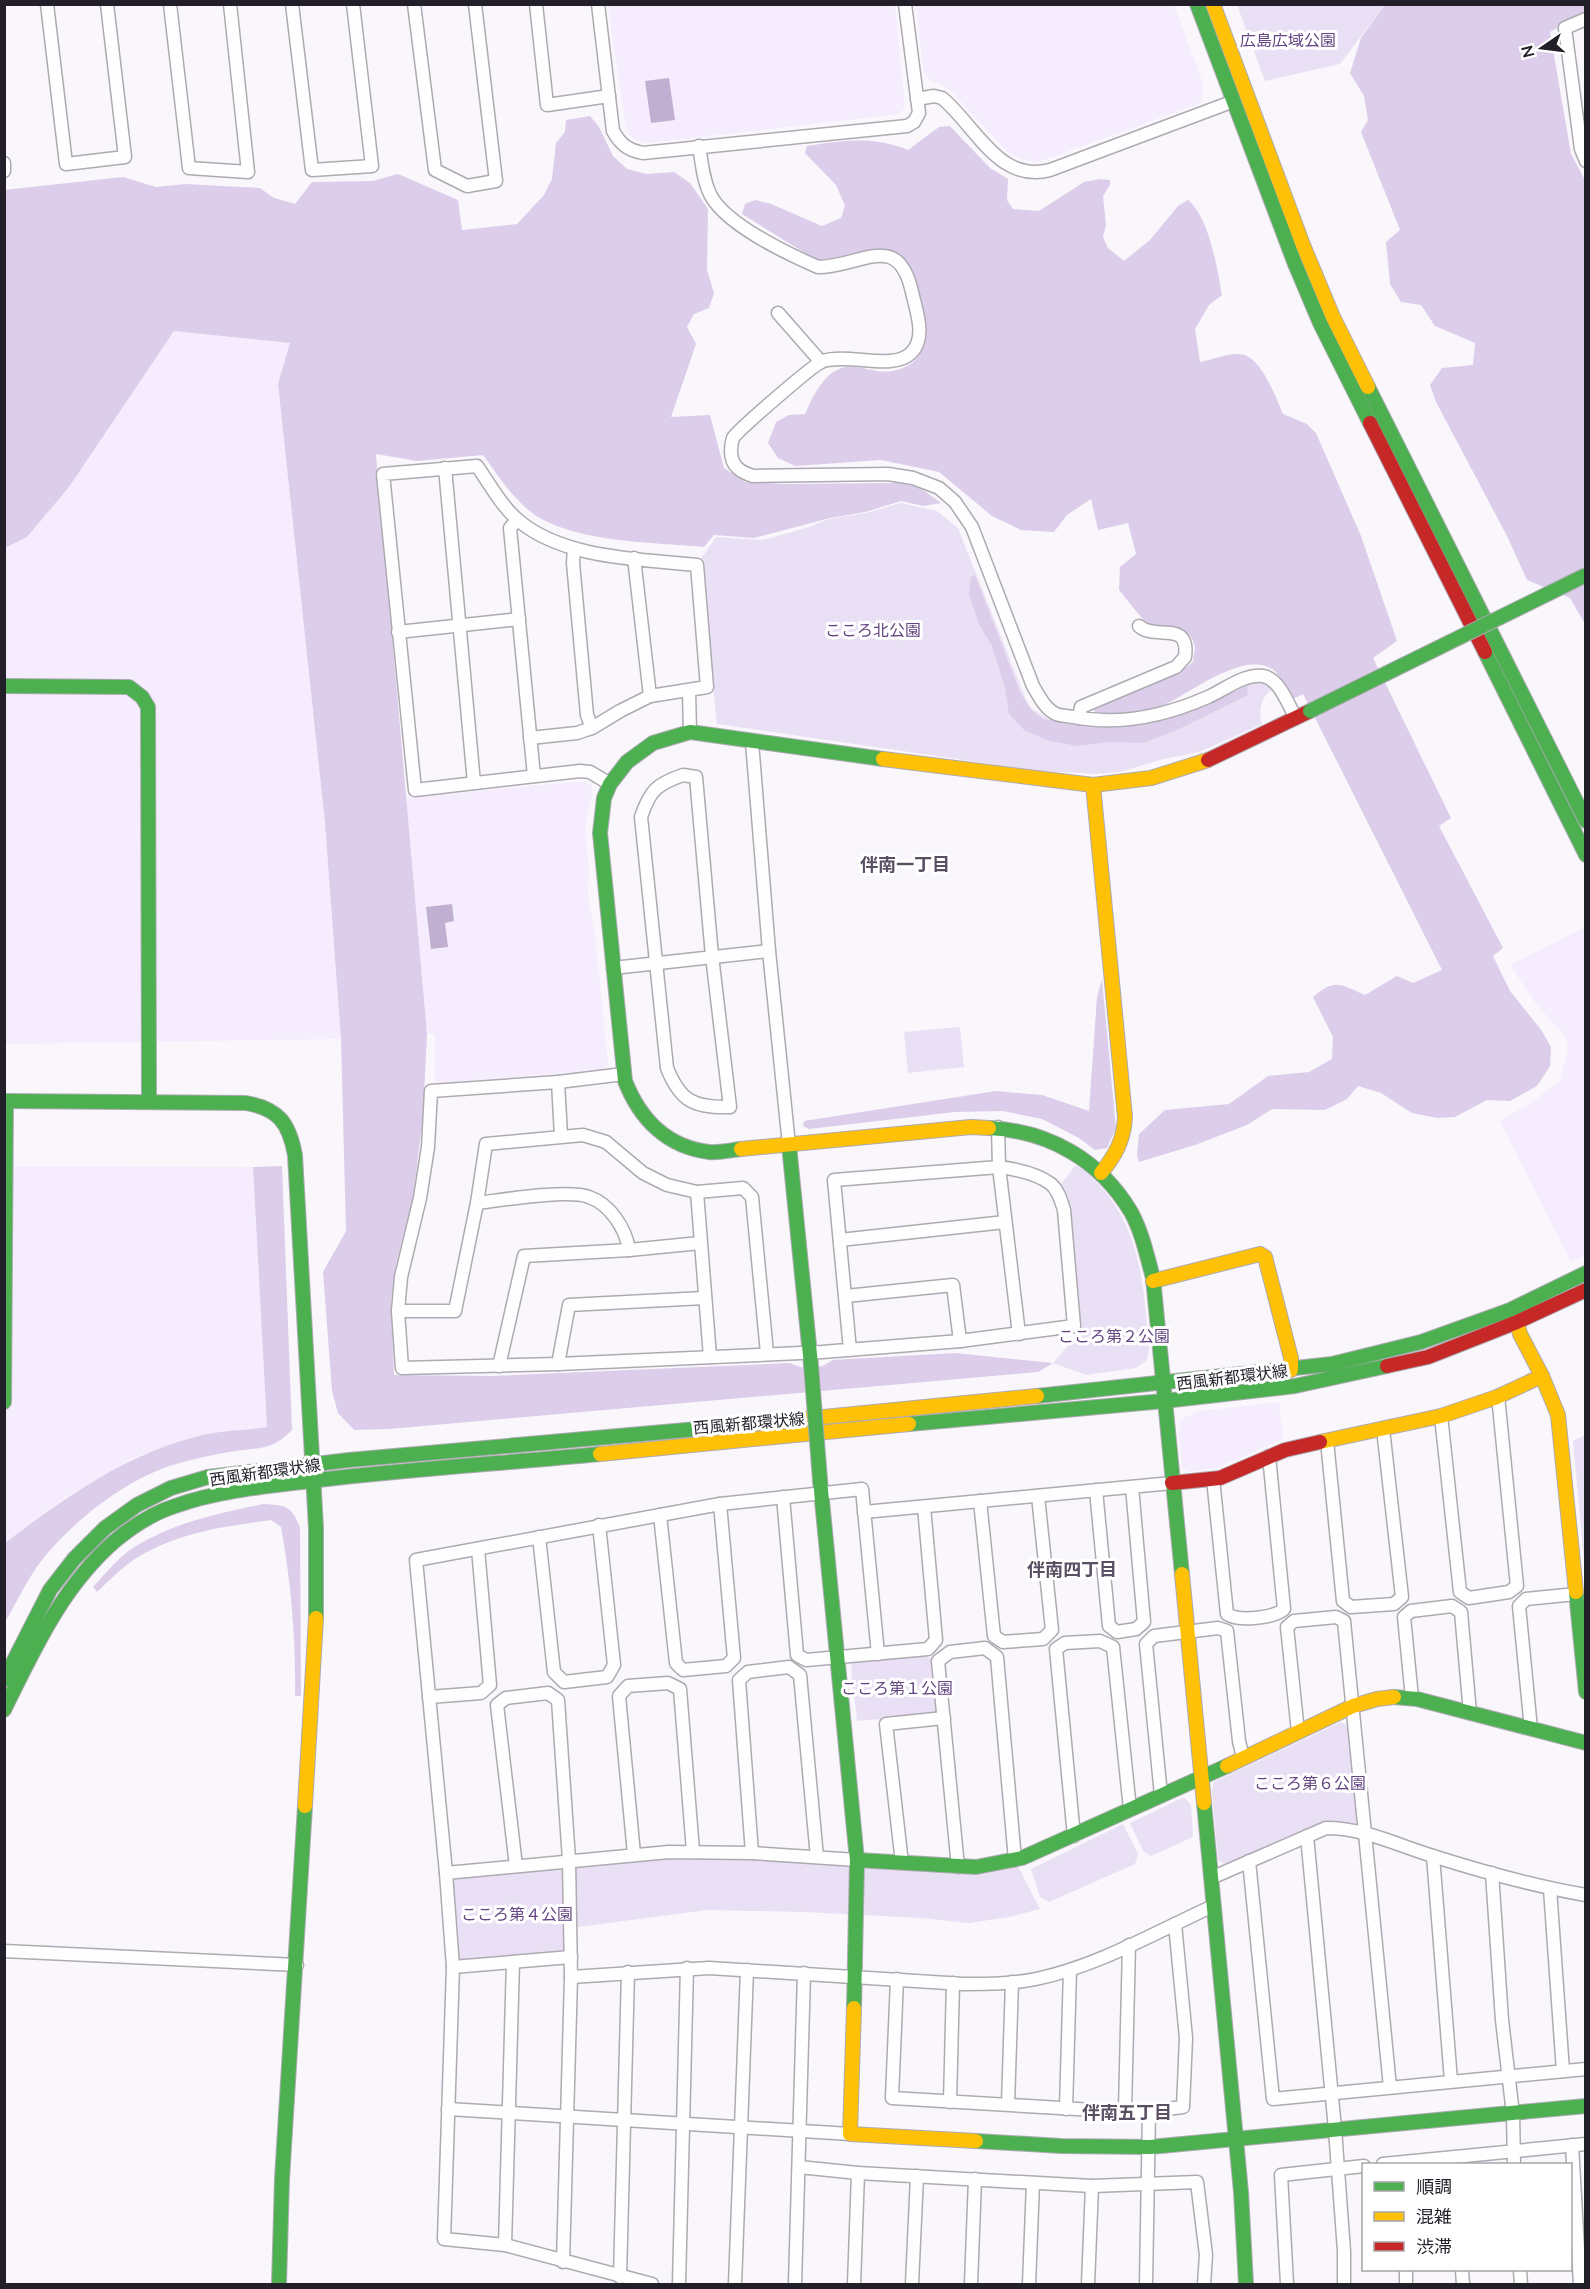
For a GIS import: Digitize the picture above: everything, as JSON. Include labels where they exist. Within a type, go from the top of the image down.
[{"type":"street","points":[[47,4],[66,164],[125,157],[107,4]]},
{"type":"street","points":[[170,4],[189,168],[248,172],[230,4]]},
{"type":"street","points":[[292,4],[312,170],[372,166],[353,4]]},
{"type":"street","points":[[414,4],[435,170],[467,186],[496,181],[475,4]]},
{"type":"street","points":[[536,4],[547,105],[609,96]]},
{"type":"street","points":[[598,4],[614,131],[620,143],[631,150],[643,153],[907,126],[914,122],[919,113],[905,4]]},
{"type":"street","points":[[1197,4],[1295,264],[1334,353],[1586,855]]},
{"type":"street","points":[[1213,4],[1303,245],[1333,317],[1586,821]]},
{"type":"street","points":[[1586,19],[1565,28],[1581,149],[1586,161]]},
{"type":"street","points":[[917,99],[934,96],[942,98],[998,158],[1012,167],[1032,172],[1050,170],[1234,101]]},
{"type":"street","points":[[699,147],[704,177],[711,195],[722,211],[736,223],[818,267],[833,267],[878,255],[893,257],[902,266],[909,279],[919,323],[919,339],[911,353],[899,360],[883,362],[855,358],[821,362],[793,383],[733,438],[731,452],[733,464],[742,472],[753,476],[888,474],[913,478],[939,488],[955,502],[972,528],[1033,686],[1042,702],[1055,714],[1078,718],[1125,720],[1171,711],[1210,697],[1245,679],[1260,676],[1275,682],[1296,718]]},
{"type":"street","points":[[4,163],[4,171]]},
{"type":"street","points":[[778,313],[821,362]]},
{"type":"street","points":[[530,738],[577,733],[592,728],[650,696],[688,692],[707,687],[697,565],[574,549],[531,530],[517,520],[477,466],[383,474],[415,790],[580,771],[590,772],[610,784]]},
{"type":"street","points":[[445,468],[474,783]]},
{"type":"street","points":[[517,520],[510,528],[534,776]]},
{"type":"street","points":[[574,549],[573,563],[587,715],[592,728]]},
{"type":"street","points":[[634,558],[650,696]]},
{"type":"street","points":[[1246,2284],[1244,2225],[1236,2138],[1153,1281],[1149,1258],[1136,1220],[1120,1194],[1085,1159],[1050,1139],[1030,1132],[998,1127],[971,1127],[711,1152],[672,1142],[661,1135],[642,1116],[629,1093],[624,1074],[600,833],[601,813],[610,784],[627,762],[646,748],[666,738],[690,732],[752,742],[1093,785],[1143,779],[1182,770],[1217,757],[1586,574]]},
{"type":"street","points":[[398,632],[519,619]]},
{"type":"street","points":[[1078,718],[1081,707],[1176,667],[1185,657],[1184,642],[1176,633],[1168,631],[1152,633],[1139,626]]},
{"type":"street","points":[[4,686],[129,687],[140,692],[147,702],[150,712],[149,1101]]},
{"type":"street","points":[[688,692],[690,732]]},
{"type":"street","points":[[752,742],[769,951],[857,1860],[850,2134]]},
{"type":"street","points":[[684,775],[696,777],[712,956],[730,1107],[710,1108],[690,1101],[675,1087],[667,1068],[641,817],[648,796],[663,782],[684,775]]},
{"type":"street","points":[[1093,785],[1125,1117],[1120,1148],[1101,1173]]},
{"type":"street","points":[[613,968],[769,951]]},
{"type":"street","points":[[624,1074],[558,1082],[431,1091],[428,1147],[420,1198],[401,1277],[398,1311],[402,1368],[558,1364],[767,1353],[810,1358],[850,1350],[960,1341],[1074,1326],[1064,1210],[1060,1196],[1052,1185],[1015,1169],[999,1167],[834,1180],[850,1350]]},
{"type":"street","points":[[558,1082],[561,1136]]},
{"type":"street","points":[[4,1402],[5,1101],[253,1104],[272,1112],[285,1124],[295,1155],[316,1528],[316,1630],[282,2179],[279,2284]]},
{"type":"street","points":[[998,1127],[999,1167],[1019,1334]]},
{"type":"street","points":[[398,1311],[455,1311],[477,1203],[486,1144],[583,1134],[606,1142],[643,1173],[667,1185],[697,1192],[743,1188],[752,1197],[767,1353]]},
{"type":"street","points":[[697,1192],[710,1357]]},
{"type":"street","points":[[477,1203],[572,1194],[588,1196],[603,1204],[616,1220],[627,1239],[628,1251]]},
{"type":"street","points":[[840,1240],[1005,1222]]},
{"type":"street","points":[[499,1366],[524,1256],[628,1251],[700,1243]]},
{"type":"street","points":[[1153,1281],[1260,1254],[1265,1257],[1291,1358],[1291,1370]]},
{"type":"street","name":"西風新都環状線","points":[[4,1680],[50,1590],[75,1558],[136,1505],[171,1488],[208,1478],[311,1465],[642,1436],[1332,1364],[1421,1342],[1510,1310],[1586,1273]]},
{"type":"street","points":[[846,1296],[953,1285],[960,1341]]},
{"type":"street","name":"西風新都環状線","points":[[4,1710],[60,1602],[84,1570],[108,1545],[142,1521],[175,1505],[212,1495],[312,1481],[1164,1401],[1295,1386],[1428,1356],[1517,1322],[1586,1290]]},
{"type":"street","points":[[558,1364],[569,1305],[704,1298]]},
{"type":"street","points":[[1517,1322],[1558,1416],[1586,1692]]},
{"type":"street","points":[[864,1512],[1213,1479],[1233,1474],[1285,1450],[1441,1416],[1498,1396],[1542,1376]]},
{"type":"street","points":[[1441,1416],[1460,1592],[1469,1598],[1509,1592],[1518,1586],[1498,1396]]},
{"type":"street","points":[[1327,1441],[1343,1601],[1351,1607],[1394,1604],[1402,1597],[1383,1429]]},
{"type":"street","points":[[1213,1479],[1227,1614],[1234,1619],[1277,1615],[1284,1609],[1269,1456]]},
{"type":"street","points":[[651,2284],[505,2246],[444,2239],[453,1967],[416,1560],[720,1504],[783,1497],[821,1486],[862,1489],[878,1654]]},
{"type":"street","points":[[1096,1490],[1108,1626],[1117,1632],[1136,1629],[1144,1622],[1132,1487]]},
{"type":"street","points":[[980,1501],[994,1636],[1003,1642],[1043,1639],[1052,1630],[1038,1496]]},
{"type":"street","points":[[783,1497],[797,1655],[806,1660],[928,1649],[936,1640],[924,1507]]},
{"type":"street","points":[[660,1515],[676,1664],[683,1670],[726,1666],[734,1658],[720,1504]]},
{"type":"street","points":[[539,1537],[554,1672],[564,1682],[607,1677],[614,1665],[599,1525]]},
{"type":"street","points":[[429,1697],[481,1693],[489,1685],[478,1549]]},
{"type":"street","points":[[1531,1729],[1520,1606],[1526,1599],[1576,1594]]},
{"type":"street","points":[[1412,1698],[1404,1617],[1411,1611],[1452,1606],[1461,1612],[1470,1713]]},
{"type":"street","points":[[1298,1732],[1287,1628],[1294,1621],[1336,1617],[1344,1621],[1390,2087]]},
{"type":"street","points":[[1161,1795],[1146,1644],[1154,1636],[1219,1628],[1227,1632],[1239,1741],[1243,1758]]},
{"type":"street","points":[[1074,1836],[1056,1649],[1065,1643],[1100,1641],[1113,1647],[1130,1809]]},
{"type":"street","points":[[958,1867],[938,1661],[950,1652],[985,1648],[997,1657],[1015,1860]]},
{"type":"street","points":[[752,1853],[739,1680],[748,1672],[789,1667],[800,1675],[817,1857]]},
{"type":"street","points":[[634,1854],[619,1696],[628,1686],[668,1683],[680,1689],[693,1851]]},
{"type":"street","points":[[516,1866],[497,1705],[506,1698],[548,1693],[558,1700],[569,1860],[571,1977],[563,2262]]},
{"type":"street","points":[[446,1873],[634,1854],[693,1851],[958,1867],[976,1867],[1015,1860],[1202,1778],[1353,1706],[1379,1697],[1412,1698],[1586,1743]]},
{"type":"street","points":[[902,1863],[886,1724],[944,1718]]},
{"type":"street","points":[[1211,1878],[1326,1828],[1343,1828],[1550,1889],[1586,1895]]},
{"type":"street","points":[[1307,1836],[1335,2129],[1344,2251],[1344,2284]]},
{"type":"street","points":[[1433,1856],[1451,2081]]},
{"type":"street","points":[[1249,1862],[1273,2099],[1586,2069]]},
{"type":"street","points":[[1492,1873],[1502,2020],[1513,2114],[1514,2163]]},
{"type":"street","points":[[1550,1889],[1563,2071]]},
{"type":"street","points":[[571,1977],[687,1968],[953,1983],[1012,1982],[1070,1970],[1213,1906]]},
{"type":"street","points":[[897,1979],[892,2098],[1066,2109],[1149,2111],[1183,2107],[1186,2038],[1175,1924]]},
{"type":"street","points":[[1125,2110],[1129,1945]]},
{"type":"street","points":[[4,1950],[297,1965]]},
{"type":"street","points":[[453,1967],[571,1957]]},
{"type":"street","points":[[505,2246],[513,1962]]},
{"type":"street","points":[[679,2284],[687,1968]]},
{"type":"street","points":[[735,2284],[747,1970]]},
{"type":"street","points":[[1066,2109],[1070,1970]]},
{"type":"street","points":[[620,2277],[628,1972]]},
{"type":"street","points":[[795,2284],[804,1973]]},
{"type":"street","points":[[1008,2104],[1012,1982]]},
{"type":"street","points":[[950,2102],[953,1983]]},
{"type":"street","points":[[448,2109],[1061,2146],[1150,2147],[1586,2106]]},
{"type":"street","points":[[1146,2284],[1149,2111]]},
{"type":"street","points":[[1419,2163],[1457,2161],[1513,2151],[1586,2144]]},
{"type":"street","points":[[1572,2145],[1580,2284]]},
{"type":"street","points":[[1287,2284],[1281,2175],[1362,2166]]},
{"type":"street","points":[[799,2167],[858,2174],[1092,2186],[1197,2182],[1206,2255],[1204,2284]]},
{"type":"street","points":[[854,2284],[858,2174]]},
{"type":"street","points":[[912,2284],[917,2176]]},
{"type":"street","points":[[971,2284],[975,2180]]},
{"type":"street","points":[[1029,2284],[1033,2183]]},
{"type":"street","points":[[1088,2284],[1092,2186]]},
{"type":"shaded area","points":[[608,5],[895,5],[905,107],[900,114],[648,143],[638,141],[629,135],[625,124]]},
{"type":"shaded area","points":[[916,5],[1174,5],[1203,83],[1201,103],[1047,159],[1036,162],[1020,159],[1006,151],[952,92],[942,84],[931,81],[924,74]]},
{"type":"shaded area","points":[[1385,5],[1585,5],[1585,12],[1550,32],[1571,154],[1585,180],[1585,624],[1570,598],[1527,580],[1507,536],[1436,402],[1430,385],[1442,368],[1473,365],[1475,343],[1435,326],[1421,305],[1401,302],[1390,284],[1386,242],[1400,230],[1361,132],[1368,120],[1364,96],[1350,73],[1361,38]]},
{"type":"shaded area","points":[[669,78],[675,120],[651,123],[645,81]]},
{"type":"shaded area","points":[[590,116],[599,127],[613,156],[627,169],[647,174],[674,172],[690,183],[708,209],[707,270],[714,293],[709,308],[694,314],[687,327],[696,344],[671,417],[710,415],[724,468],[745,482],[899,483],[919,487],[941,503],[923,506],[901,501],[865,512],[830,518],[754,538],[714,535],[704,547],[636,542],[587,535],[564,529],[544,520],[527,509],[514,496],[483,455],[417,461],[376,454],[427,1034],[423,1116],[413,1198],[396,1264],[391,1300],[394,1375],[493,1376],[790,1363],[812,1368],[823,1366],[832,1360],[955,1353],[1053,1363],[1038,1372],[389,1429],[354,1430],[338,1413],[332,1391],[323,1272],[346,1231],[341,1039],[325,823],[278,384],[290,343],[174,331],[69,487],[27,537],[5,548],[4,190],[123,177],[156,187],[186,184],[260,188],[274,198],[295,204],[312,182],[373,181],[398,174],[458,200],[462,230],[517,224],[544,195],[552,179],[556,143],[565,132],[566,120]]},
{"type":"shaded area","points":[[950,126],[990,168],[1008,179],[1007,200],[1013,209],[1039,211],[1084,182],[1110,180],[1110,185],[1103,196],[1106,225],[1103,237],[1108,248],[1124,261],[1150,240],[1178,206],[1188,200],[1196,208],[1207,231],[1222,295],[1209,305],[1195,329],[1200,362],[1232,354],[1245,355],[1260,367],[1266,376],[1283,414],[1307,424],[1316,433],[1361,536],[1397,641],[1373,658],[1451,818],[1439,826],[1503,948],[1493,956],[1510,991],[1542,1031],[1551,1047],[1550,1066],[1537,1086],[1510,1101],[1487,1100],[1455,1117],[1437,1118],[1412,1113],[1381,1093],[1358,1086],[1347,1099],[1325,1110],[1272,1109],[1247,1125],[1195,1145],[1139,1162],[1137,1155],[1139,1134],[1165,1110],[1229,1104],[1268,1076],[1309,1072],[1332,1059],[1333,1037],[1313,997],[1327,987],[1343,986],[1365,995],[1397,976],[1413,983],[1442,970],[1303,694],[1291,700],[1275,671],[1263,665],[1234,668],[1164,705],[1120,714],[1095,713],[1093,707],[1180,672],[1193,662],[1195,647],[1189,634],[1170,626],[1149,627],[1119,590],[1120,567],[1136,554],[1128,523],[1098,530],[1091,499],[1067,515],[1054,532],[1021,530],[992,516],[939,472],[881,460],[795,466],[778,458],[768,443],[776,422],[789,415],[805,414],[826,378],[839,369],[852,367],[886,372],[907,366],[917,359],[923,348],[925,323],[914,278],[899,257],[888,252],[870,251],[834,260],[816,260],[742,214],[745,204],[755,200],[771,204],[822,226],[841,218],[845,206],[836,185],[805,153],[807,146],[858,140],[883,143],[908,150],[939,127]]},
{"type":"shaded area","points":[[174,331],[291,343],[278,384],[325,823],[341,1039],[5,1044],[4,548],[27,537],[69,487]]},
{"type":"shaded area","points":[[975,575],[1020,692],[1032,711],[1043,719],[1087,725],[1126,725],[1179,715],[1247,686],[1248,695],[1175,731],[1143,743],[1108,742],[1078,746],[1049,741],[1024,730],[1009,714],[1005,688],[992,646],[980,626],[969,595],[971,577]]},
{"type":"shaded area","points":[[584,782],[592,786],[585,828],[589,870],[588,897],[595,934],[608,1063],[603,1070],[435,1083],[435,1034],[427,1034],[406,798]]},
{"type":"shaded area","points":[[452,904],[454,921],[445,923],[448,947],[431,949],[426,907]]},
{"type":"shaded area","points":[[1585,927],[1586,1255],[1571,1262],[1500,1121],[1559,1082],[1568,1050],[1566,1037],[1536,1004],[1510,965]]},
{"type":"shaded area","points":[[1102,979],[1116,1128],[1107,1148],[1095,1150],[1079,1138],[1042,1119],[1003,1111],[955,1112],[809,1129],[803,1126],[804,1121],[996,1091],[1042,1095],[1089,1111],[1097,997]]},
{"type":"shaded area","points":[[5,1166],[253,1167],[267,1427],[200,1436],[136,1457],[67,1496],[5,1543]]},
{"type":"shaded area","points":[[282,1166],[292,1430],[270,1445],[216,1454],[176,1464],[158,1470],[122,1489],[73,1527],[46,1555],[29,1579],[5,1622],[5,1543],[27,1526],[97,1479],[146,1454],[207,1434],[267,1427],[253,1167]]},
{"type":"shaded area","points":[[1279,1402],[1283,1439],[1217,1468],[1188,1472],[1182,1467],[1180,1421],[1187,1416],[1201,1411]]},
{"type":"shaded area","points":[[263,1504],[287,1508],[294,1515],[300,1528],[301,1696],[295,1696],[292,1611],[281,1527],[271,1520],[208,1530],[163,1544],[121,1569],[97,1592],[93,1587],[124,1555],[151,1538],[198,1519]]},
{"type":"green space","name":"広島広域公園","points":[[1237,5],[1385,5],[1340,64],[1265,81]]},
{"type":"green space","name":"こころ北公園","points":[[901,503],[937,511],[958,528],[1026,700],[1032,709],[1049,719],[1072,723],[1126,724],[1253,681],[1266,681],[1275,688],[1266,695],[1262,703],[1260,713],[1262,724],[1199,752],[1119,772],[1095,774],[1039,771],[717,724],[700,560],[716,537],[763,540],[829,519],[866,513]]},
{"type":"green space","points":[[960,1027],[964,1067],[908,1073],[904,1032]]},
{"type":"green space","name":"こころ第２公園","points":[[1075,1166],[1091,1177],[1114,1204],[1133,1242],[1142,1284],[1149,1349],[1147,1360],[1136,1368],[1086,1375],[1053,1363],[1080,1332],[1067,1207],[1058,1188]]},
{"type":"green space","points":[[1585,1435],[1585,1572],[1573,1441]]},
{"type":"green space","name":"こころ第１公園","points":[[925,1656],[933,1660],[938,1708],[933,1715],[857,1721],[853,1661]]},
{"type":"green space","name":"こころ第６公園","points":[[1341,1722],[1350,1727],[1360,1818],[1353,1825],[1336,1822],[1317,1825],[1226,1865],[1218,1860],[1212,1790],[1214,1782]]},
{"type":"green space","points":[[1184,1797],[1191,1805],[1193,1837],[1151,1856],[1144,1852],[1130,1823]]},
{"type":"green space","points":[[1123,1824],[1138,1854],[1135,1864],[1049,1902],[1040,1897],[1031,1869]]},
{"type":"green space","points":[[612,1856],[1015,1860],[1040,1909],[1009,1917],[969,1923],[805,1912],[708,1910],[570,1928],[569,1860]]},
{"type":"green space","name":"こころ第４公園","points":[[555,1866],[562,1871],[567,1946],[562,1953],[465,1964],[458,1958],[451,1882],[456,1876]]},
{"type":"traffic: fast","points":[[1197,4],[1295,264],[1320,323],[1370,423]]},
{"type":"traffic: fast","points":[[1368,387],[1586,821]]},
{"type":"traffic: fast","points":[[1310,711],[1586,575]]},
{"type":"traffic: fast","points":[[1485,652],[1586,855]]},
{"type":"traffic: fast","points":[[4,686],[129,687],[142,697],[148,707],[149,1101]]},
{"type":"traffic: fast","points":[[741,1149],[709,1152],[680,1144],[668,1137],[647,1119],[631,1095],[625,1081],[600,833],[604,798],[610,784],[627,762],[653,743],[690,732],[883,759]]},
{"type":"traffic: fast","points":[[4,1101],[246,1103],[267,1109],[281,1119],[286,1126],[295,1155],[316,1528],[316,1618]]},
{"type":"traffic: fast","points":[[4,1402],[6,1101]]},
{"type":"traffic: fast","points":[[989,1128],[1032,1135],[1071,1152],[1104,1177],[1135,1220],[1153,1278],[1182,1574]]},
{"type":"traffic: fast","points":[[789,1145],[811,1365]]},
{"type":"traffic: fast","points":[[1037,1396],[1332,1364],[1421,1342],[1510,1310],[1586,1273]]},
{"type":"traffic: fast","points":[[811,1365],[820,1480]]},
{"type":"traffic: fast","points":[[909,1424],[1164,1401],[1295,1386],[1387,1366]]},
{"type":"traffic: fast","points":[[4,1680],[50,1590],[74,1559],[105,1528],[137,1505],[171,1488],[208,1477],[349,1460],[731,1426]]},
{"type":"traffic: fast","points":[[4,1710],[51,1619],[80,1577],[116,1540],[159,1512],[210,1496],[264,1487],[388,1473],[600,1454]]},
{"type":"traffic: fast","points":[[820,1480],[857,1860],[854,2008]]},
{"type":"traffic: fast","points":[[1576,1592],[1586,1692]]},
{"type":"traffic: fast","points":[[1394,1697],[1417,1699],[1586,1743]]},
{"type":"traffic: fast","points":[[857,1860],[976,1867],[1022,1858],[1227,1766]]},
{"type":"traffic: fast","points":[[1204,1803],[1241,2192],[1246,2284]]},
{"type":"traffic: fast","points":[[279,2284],[282,2179],[305,1806]]},
{"type":"traffic: fast","points":[[976,2141],[1061,2146],[1150,2147],[1586,2106]]},
{"type":"traffic: slow","points":[[1213,4],[1303,245],[1333,317],[1368,387]]},
{"type":"traffic: slow","points":[[883,759],[1093,785],[1151,778],[1208,760]]},
{"type":"traffic: slow","points":[[1093,785],[1125,1117],[1118,1147],[1101,1173]]},
{"type":"traffic: slow","points":[[741,1149],[971,1127],[989,1128]]},
{"type":"traffic: slow","points":[[1153,1281],[1260,1254],[1265,1257],[1291,1358],[1291,1370]]},
{"type":"traffic: slow","points":[[1517,1322],[1520,1334],[1542,1376],[1558,1415],[1576,1592]]},
{"type":"traffic: slow","points":[[1320,1442],[1441,1416],[1497,1397],[1542,1376]]},
{"type":"traffic: slow","points":[[731,1426],[1037,1396]]},
{"type":"traffic: slow","points":[[600,1454],[909,1424]]},
{"type":"traffic: slow","points":[[1182,1574],[1204,1803]]},
{"type":"traffic: slow","points":[[305,1806],[316,1618]]},
{"type":"traffic: slow","points":[[1227,1766],[1353,1706],[1394,1697]]},
{"type":"traffic: slow","points":[[854,2008],[850,2134],[976,2141]]},
{"type":"traffic: jam","points":[[1370,423],[1485,652]]},
{"type":"traffic: jam","points":[[1208,760],[1310,711]]},
{"type":"traffic: jam","points":[[1387,1366],[1428,1357],[1517,1322],[1586,1290]]},
{"type":"traffic: jam","points":[[1172,1483],[1220,1478],[1285,1450],[1320,1442]]},
{"type":"district","name":"伴南一丁目","points":[[905,865]]},
{"type":"district","name":"伴南四丁目","points":[[1072,1570]]},
{"type":"district","name":"伴南五丁目","points":[[1127,2113]]}]
